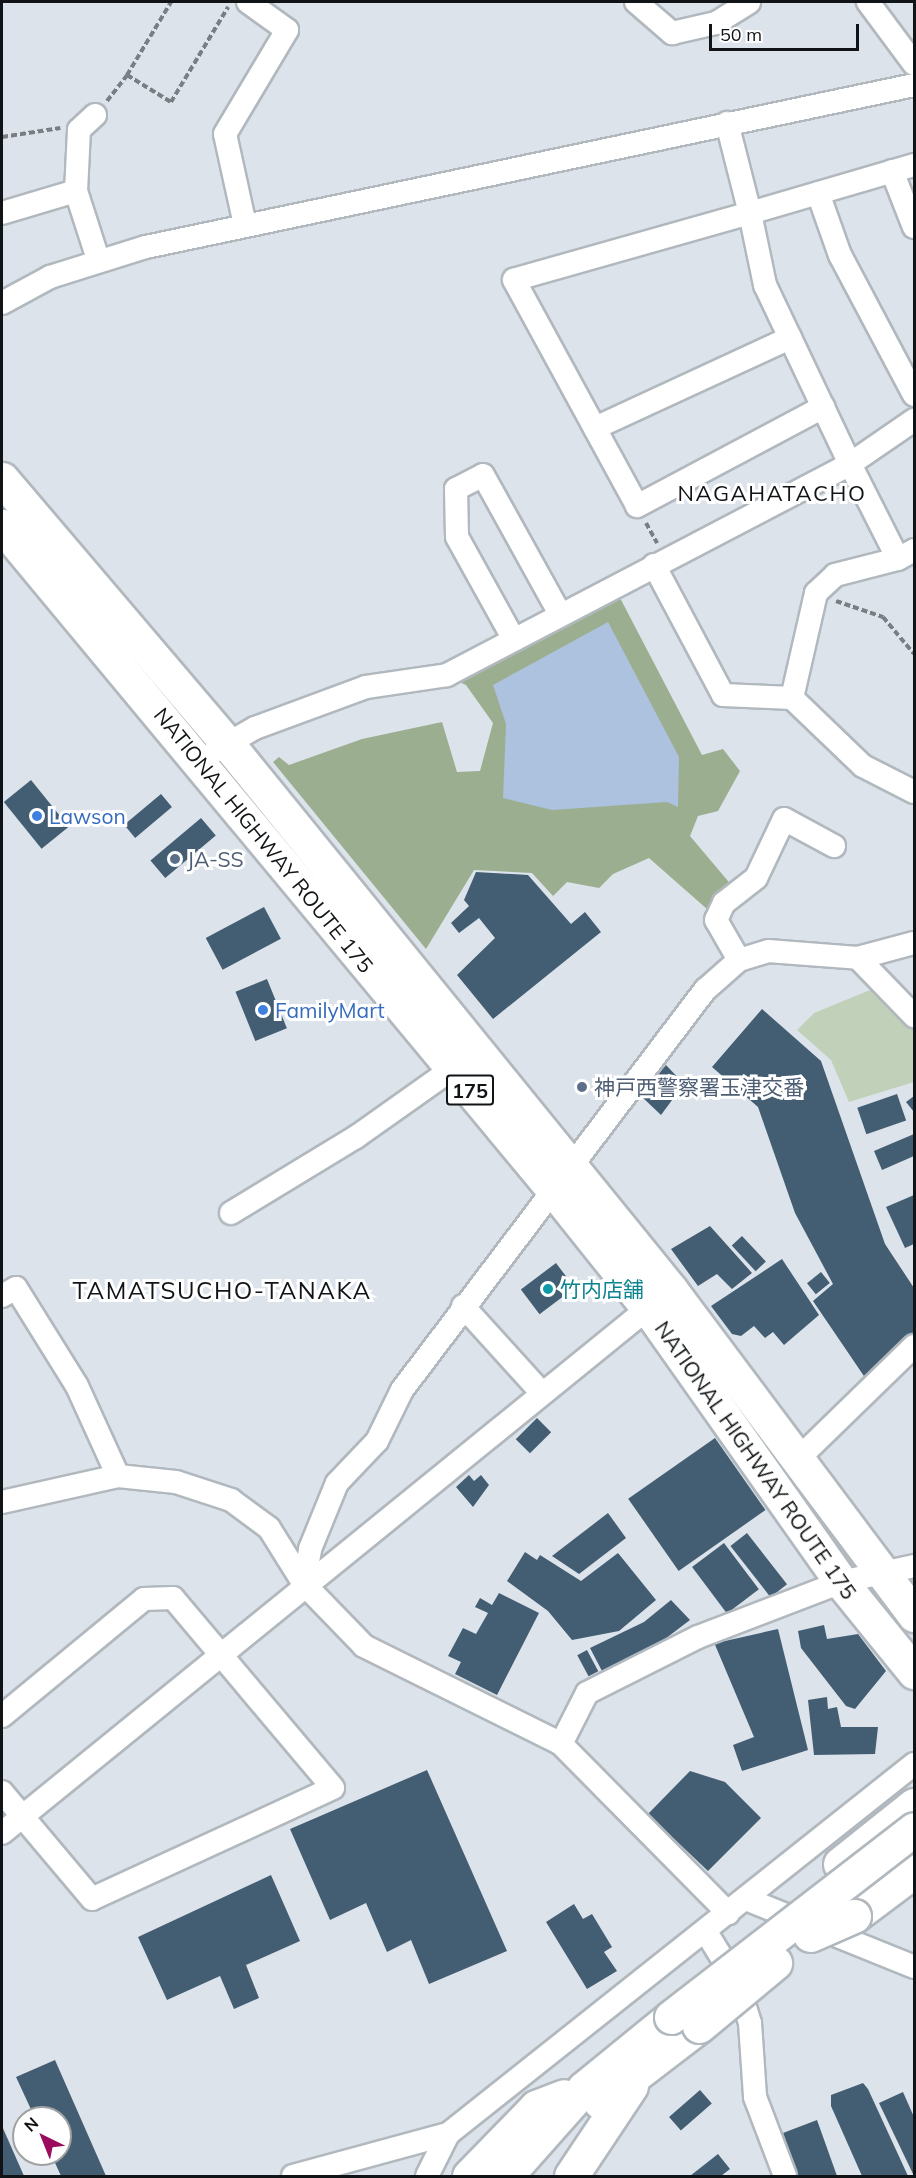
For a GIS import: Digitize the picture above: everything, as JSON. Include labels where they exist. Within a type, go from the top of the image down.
[{"type":"highway","name":"NATIONAL HIGHWAY ROUTE 175","points":[[2,479],[227,743],[564,1181],[659,1299],[798,1459],[881,1573],[915,1615]]},
{"type":"highway","name":"NATIONAL HIGHWAY ROUTE 175","points":[[2,526],[452,1069],[564,1181]]},
{"type":"highway","name":"NATIONAL HIGHWAY ROUTE 175","points":[[659,1299],[841,1582],[915,1672]]},
{"type":"highway","points":[[571,2176],[641,2072],[685,2022],[774,1936],[840,1864],[915,1805]]},
{"type":"highway","points":[[774,1936],[915,1829]]},
{"type":"highway","points":[[469,2176],[536,2107],[584,2088],[685,2022],[810,1935],[915,1851]]},
{"type":"highway","points":[[810,1935],[854,1916],[915,1871]]},
{"type":"highway","points":[[532,2176],[596,2106],[641,2072]]},
{"type":"highway","points":[[506,2176],[584,2088]]},
{"type":"street","points":[[245,225],[225,134],[287,30],[248,2]]},
{"type":"street","points":[[636,2],[672,33],[716,23],[749,2]]},
{"type":"street","points":[[868,2],[915,64]]},
{"type":"street","points":[[2,303],[50,277],[98,259],[245,225],[915,85]]},
{"type":"street","points":[[87,122],[76,191],[98,259]]},
{"type":"street","points":[[727,123],[750,213],[765,285],[850,464],[906,555],[835,575],[816,593],[792,698]]},
{"type":"street","points":[[823,407],[638,506],[514,280],[915,165]]},
{"type":"street","points":[[892,171],[915,227]]},
{"type":"street","points":[[2,213],[76,191]]},
{"type":"street","points":[[818,193],[840,255],[915,395]]},
{"type":"street","points":[[595,429],[790,338]]},
{"type":"street","points":[[199,761],[227,743],[366,687],[447,675],[513,638],[850,464],[915,420]]},
{"type":"street","points":[[513,638],[457,537],[456,489],[483,475],[560,614]]},
{"type":"street","points":[[660,562],[723,695],[792,698],[863,766],[915,792]]},
{"type":"street","points":[[739,960],[716,920],[724,903],[756,878],[784,819],[834,846]]},
{"type":"street","points":[[304,1584],[310,1549],[337,1483],[377,1441],[402,1390],[463,1306],[564,1181],[705,990],[739,960],[768,951],[858,958],[915,943]]},
{"type":"street","points":[[858,958],[915,1016]]},
{"type":"street","points":[[231,1213],[356,1137],[452,1069]]},
{"type":"street","points":[[2,1296],[16,1288],[77,1386],[118,1476]]},
{"type":"street","points":[[2,1833],[304,1584],[659,1299]]},
{"type":"street","points":[[463,1306],[542,1393]]},
{"type":"street","points":[[798,1459],[915,1346]]},
{"type":"street","points":[[2,1502],[118,1476],[176,1482],[231,1500],[269,1528],[304,1584],[364,1646],[561,1744],[728,1913]]},
{"type":"street","points":[[561,1744],[587,1693],[698,1637],[841,1582],[915,1566]]},
{"type":"street","points":[[2,1716],[144,1599],[173,1598],[333,1788],[92,1899],[2,1792]]},
{"type":"street","points":[[293,2176],[448,2133],[706,1932],[915,1764]]},
{"type":"street","points":[[746,1899],[915,1967]]},
{"type":"street","points":[[706,1932],[741,1994],[750,2023],[754,2097],[785,2176]]},
{"type":"street","points":[[427,2176],[448,2133]]},
{"type":"path","points":[[2,137],[87,122],[127,75],[171,2]]},
{"type":"path","points":[[127,75],[171,102],[231,2]]},
{"type":"path","points":[[638,506],[660,562]]},
{"type":"path","points":[[816,593],[883,617],[915,654]]},
{"type":"green space","points":[[619,596],[702,755],[723,749],[740,771],[718,811],[698,816],[690,836],[733,887],[707,909],[649,858],[613,874],[599,888],[567,882],[553,896],[532,873],[474,870],[426,949],[273,762],[279,757],[289,765],[362,739],[442,722],[457,772],[480,771],[493,723],[466,685],[455,680]]},
{"type":"green space","points":[[875,988],[914,1030],[914,1082],[849,1102],[831,1060],[797,1030],[814,1013]]},
{"type":"water","points":[[608,622],[679,757],[678,807],[667,802],[552,810],[503,798],[506,724],[493,685]]},
{"type":"building","points":[[31,780],[69,827],[42,849],[4,802]]},
{"type":"building","points":[[161,794],[172,807],[135,838],[124,825]]},
{"type":"building","points":[[201,818],[216,836],[165,878],[150,860]]},
{"type":"building","points":[[476,872],[528,875],[571,924],[585,912],[601,932],[493,1019],[457,975],[495,938],[479,918],[459,933],[451,923],[469,906],[464,900]]},
{"type":"building","points":[[264,907],[281,939],[223,970],[206,938]]},
{"type":"building","points":[[267,979],[287,1028],[255,1041],[235,992]]},
{"type":"building","points":[[762,1009],[821,1061],[885,1244],[914,1288],[914,1333],[868,1382],[813,1301],[833,1284],[795,1213],[758,1107],[712,1067]]},
{"type":"building","points":[[666,1065],[684,1084],[661,1115],[641,1096]]},
{"type":"building","points":[[897,1094],[906,1120],[866,1134],[857,1108]]},
{"type":"building","points":[[914,1096],[914,1112],[906,1102]]},
{"type":"building","points":[[914,1134],[914,1156],[882,1170],[874,1151]]},
{"type":"building","points":[[914,1195],[914,1244],[905,1248],[886,1207]]},
{"type":"building","points":[[710,1226],[752,1273],[732,1289],[717,1274],[698,1286],[671,1249]]},
{"type":"building","points":[[742,1236],[766,1262],[756,1271],[732,1246]]},
{"type":"building","points":[[782,1259],[819,1315],[784,1345],[773,1332],[765,1338],[754,1326],[741,1336],[732,1334],[711,1306]]},
{"type":"building","name":"竹内店舗","points":[[556,1263],[575,1288],[540,1314],[521,1289]]},
{"type":"building","points":[[821,1272],[830,1283],[816,1294],[807,1283]]},
{"type":"building","points":[[537,1418],[551,1432],[530,1453],[516,1439]]},
{"type":"building","points":[[715,1438],[765,1510],[679,1571],[628,1499]]},
{"type":"building","points":[[469,1475],[474,1481],[481,1475],[489,1485],[473,1507],[456,1487]]},
{"type":"building","points":[[608,1513],[626,1538],[579,1574],[552,1556]]},
{"type":"building","points":[[747,1533],[787,1584],[770,1597],[730,1546]]},
{"type":"building","points":[[724,1543],[759,1589],[727,1613],[692,1567]]},
{"type":"building","points":[[525,1552],[537,1560],[540,1555],[581,1581],[618,1553],[656,1600],[619,1631],[572,1640],[548,1611],[507,1581]]},
{"type":"building","points":[[499,1593],[539,1613],[497,1695],[455,1674],[461,1662],[448,1656],[463,1628],[476,1634],[488,1613],[475,1607],[480,1598],[492,1605]]},
{"type":"building","points":[[671,1600],[690,1620],[661,1642],[602,1671],[590,1648],[644,1622]]},
{"type":"building","points":[[824,1625],[827,1639],[858,1634],[886,1671],[855,1709],[846,1706],[801,1648],[798,1631]]},
{"type":"building","points":[[778,1629],[808,1750],[742,1771],[733,1745],[754,1737],[713,1640],[722,1632],[725,1641]]},
{"type":"building","points":[[587,1650],[598,1671],[589,1676],[577,1655]]},
{"type":"building","points":[[827,1697],[828,1709],[837,1707],[841,1727],[878,1727],[875,1754],[814,1755],[808,1700]]},
{"type":"building","points":[[427,1770],[507,1951],[429,1984],[411,1940],[387,1952],[366,1903],[330,1920],[290,1829]]},
{"type":"building","points":[[690,1771],[725,1782],[761,1818],[708,1871],[648,1814]]},
{"type":"building","points":[[271,1875],[300,1941],[246,1965],[259,1998],[234,2009],[220,1976],[167,2000],[138,1937]]},
{"type":"building","points":[[574,1904],[583,1919],[592,1914],[612,1947],[604,1952],[617,1971],[587,1989],[546,1922]]},
{"type":"building","points":[[55,2060],[106,2176],[61,2176],[56,2166],[72,2166],[72,2106],[29,2106],[16,2077]]},
{"type":"building","points":[[863,2083],[868,2089],[908,2176],[862,2176],[831,2106],[831,2095]]},
{"type":"building","points":[[700,2090],[712,2104],[681,2130],[669,2117]]},
{"type":"building","points":[[903,2092],[914,2117],[914,2176],[879,2103]]},
{"type":"building","points":[[817,2120],[837,2176],[798,2176],[783,2133]]},
{"type":"building","points":[[2,2126],[12,2149],[12,2166],[20,2166],[24,2176],[2,2176]]},
{"type":"building","points":[[718,2154],[730,2169],[721,2176],[690,2176]]},
{"type":"place","name":"Lawson","points":[[37,816]]},
{"type":"place","name":"JA-SS","points":[[175,859]]},
{"type":"place","name":"FamilyMart","points":[[263,1010]]},
{"type":"place","name":"神戸西警察署玉津交番","points":[[582,1087]]},
{"type":"place","name":"竹内店舗","points":[[548,1289]]},
{"type":"district","name":"NAGAHATACHO","points":[[772,494]]},
{"type":"district","name":"TAMATSUCHO-TANAKA","points":[[222,1291]]}]
